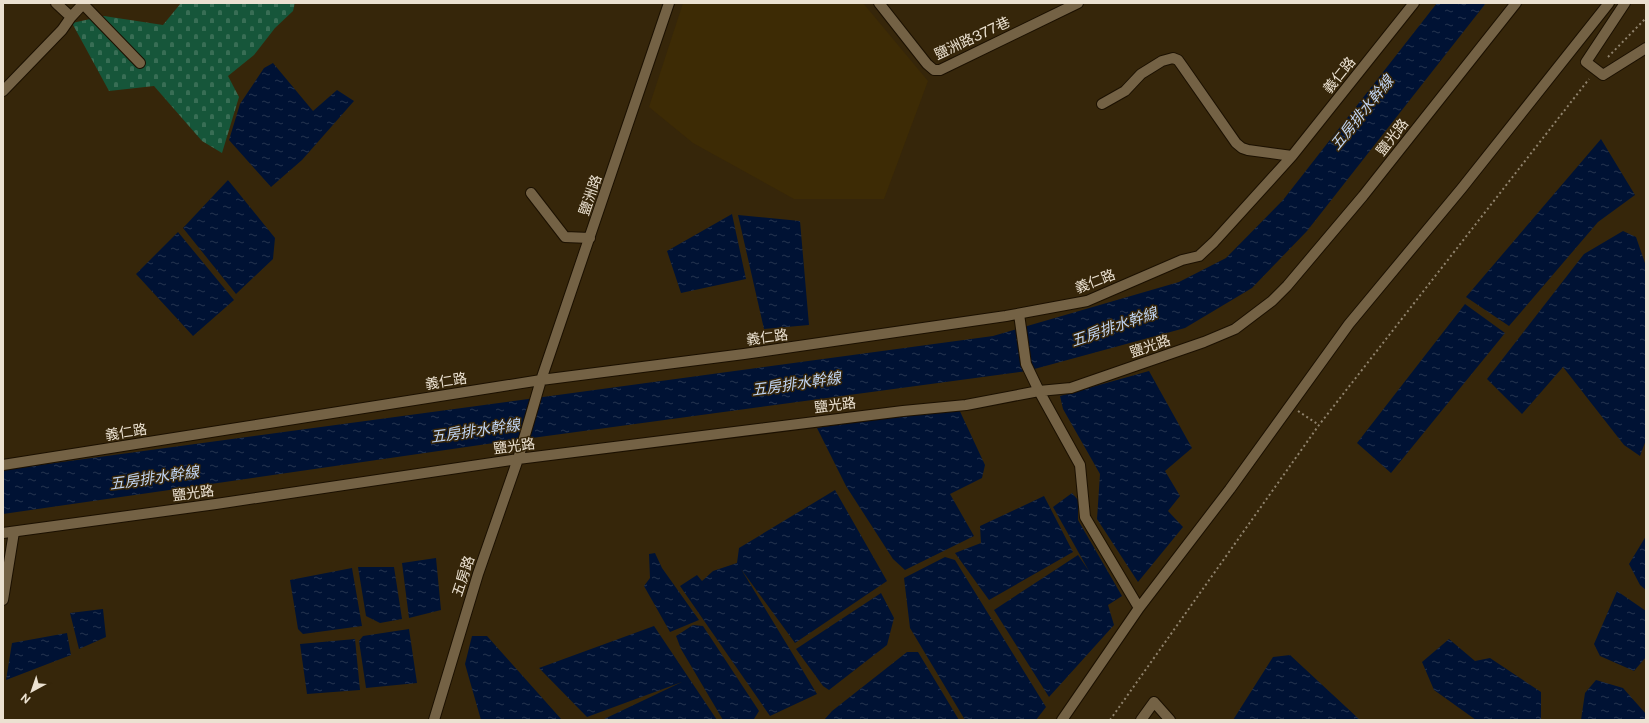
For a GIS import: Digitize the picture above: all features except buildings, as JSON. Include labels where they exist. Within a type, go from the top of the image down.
[{"type":"street","points":[[56,3],[71,17]]},
{"type":"street","name":"鹽洲路","points":[[523,442],[541,380],[670,3]]},
{"type":"street","name":"鹽洲路377巷","points":[[879,3],[927,64],[934,70],[940,70],[1078,3]]},
{"type":"street","name":"義仁路","points":[[3,465],[541,380],[744,354],[1019,314],[1087,301],[1182,260],[1199,256],[1214,242],[1292,156],[1414,3]]},
{"type":"street","name":"鹽光路","points":[[3,533],[216,504],[518,459],[903,411],[966,405],[1039,391],[1071,388],[1204,342],[1235,329],[1272,301],[1363,196],[1516,3]]},
{"type":"street","points":[[1062,720],[1139,608],[1230,489],[1349,324],[1462,188],[1609,3]]},
{"type":"street","points":[[1625,3],[1586,62],[1603,75],[1646,48]]},
{"type":"street","points":[[3,91],[62,30],[71,17],[84,4],[140,63]]},
{"type":"street","points":[[1102,104],[1125,91],[1141,74],[1162,61],[1173,58],[1178,60],[1236,143],[1242,148],[1292,156]]},
{"type":"street","points":[[531,193],[565,237],[590,238]]},
{"type":"street","points":[[1019,314],[1026,364],[1039,391],[1080,465],[1085,517],[1139,608]]},
{"type":"street","name":"五房路","points":[[434,720],[478,574],[523,442]]},
{"type":"street","points":[[3,600],[14,532]]},
{"type":"street","points":[[1141,720],[1154,702],[1170,720]]},
{"type":"path","points":[[1110,720],[1319,425],[1596,70],[1646,18]]},
{"type":"path","points":[[1290,406],[1319,425]]},
{"type":"shaded area","points":[[683,3],[863,3],[928,81],[884,199],[794,199],[693,143],[649,107]]},
{"type":"green space","points":[[181,3],[295,3],[293,11],[275,28],[254,55],[228,76],[239,97],[222,153],[202,141],[154,86],[109,91],[72,23],[104,16],[163,25]]},
{"type":"water","name":"五房排水幹線","points":[[1437,3],[1486,3],[1307,231],[1252,288],[1185,328],[1027,371],[487,444],[3,514],[3,470],[993,336],[1179,282],[1226,258],[1283,200]]},
{"type":"water","points":[[273,63],[313,111],[337,90],[354,101],[302,160],[271,187],[229,140],[240,104],[264,68]]},
{"type":"water","points":[[1601,139],[1635,195],[1598,222],[1509,326],[1466,297]]},
{"type":"water","points":[[228,180],[275,238],[273,259],[236,294],[183,228]]},
{"type":"water","points":[[732,214],[746,279],[681,293],[667,251]]},
{"type":"water","points":[[738,215],[800,221],[809,325],[764,329]]},
{"type":"water","points":[[1623,231],[1636,237],[1646,266],[1646,440],[1640,456],[1624,445],[1563,367],[1522,414],[1487,379],[1584,254]]},
{"type":"water","points":[[178,232],[234,300],[193,336],[136,274]]},
{"type":"water","points":[[1465,304],[1505,333],[1391,473],[1357,443]]},
{"type":"water","points":[[1149,371],[1192,448],[1165,471],[1180,496],[1168,511],[1183,527],[1138,582],[1097,519],[1100,474],[1063,409],[1060,396]]},
{"type":"water","points":[[957,405],[985,465],[982,478],[950,494],[974,536],[905,570],[893,559],[846,486],[817,428]]},
{"type":"water","points":[[835,490],[887,581],[795,643],[741,569],[817,694],[770,716],[680,586],[697,575],[702,581],[713,571],[737,563],[739,548]]},
{"type":"water","points":[[1072,493],[1078,500],[1078,520],[1122,596],[1108,605],[1114,625],[1049,697],[994,610],[1078,555],[1089,571],[1053,507]]},
{"type":"water","points":[[1044,496],[1073,552],[989,600],[955,553],[981,543],[980,526]]},
{"type":"water","points":[[1646,536],[1646,590],[1640,585],[1629,564]]},
{"type":"water","points":[[655,553],[662,568],[699,620],[670,632],[644,586],[650,578],[649,554]]},
{"type":"water","points":[[945,557],[955,560],[1046,707],[1036,720],[965,720],[910,628],[904,578]]},
{"type":"water","points":[[436,558],[441,610],[409,618],[402,563]]},
{"type":"water","points":[[358,567],[394,567],[402,619],[380,623],[366,616]]},
{"type":"water","points":[[352,568],[362,626],[303,634],[298,629],[290,580]]},
{"type":"water","points":[[1617,591],[1646,611],[1646,657],[1634,671],[1600,656],[1594,644]]},
{"type":"water","points":[[881,593],[894,618],[887,645],[829,690],[823,686],[796,649]]},
{"type":"water","points":[[103,609],[106,637],[79,649],[70,613]]},
{"type":"water","points":[[693,625],[703,626],[759,711],[754,719],[723,720],[681,649],[676,636]]},
{"type":"water","points":[[654,626],[717,720],[602,720],[682,682],[587,717],[539,668]]},
{"type":"water","points":[[409,629],[417,683],[366,688],[359,641],[363,636]]},
{"type":"water","points":[[67,633],[71,655],[6,680],[12,643]]},
{"type":"water","points":[[472,636],[487,636],[562,720],[481,720],[465,664]]},
{"type":"water","points":[[355,639],[360,690],[307,694],[300,644]]},
{"type":"water","points":[[1449,639],[1475,661],[1490,658],[1541,692],[1541,720],[1476,720],[1434,690],[1422,662]]},
{"type":"water","points":[[907,652],[918,652],[959,720],[824,720],[832,711]]},
{"type":"water","points":[[1290,655],[1360,720],[1233,720],[1273,657]]},
{"type":"water","points":[[1596,680],[1623,688],[1646,714],[1646,720],[1581,720],[1585,693]]}]
